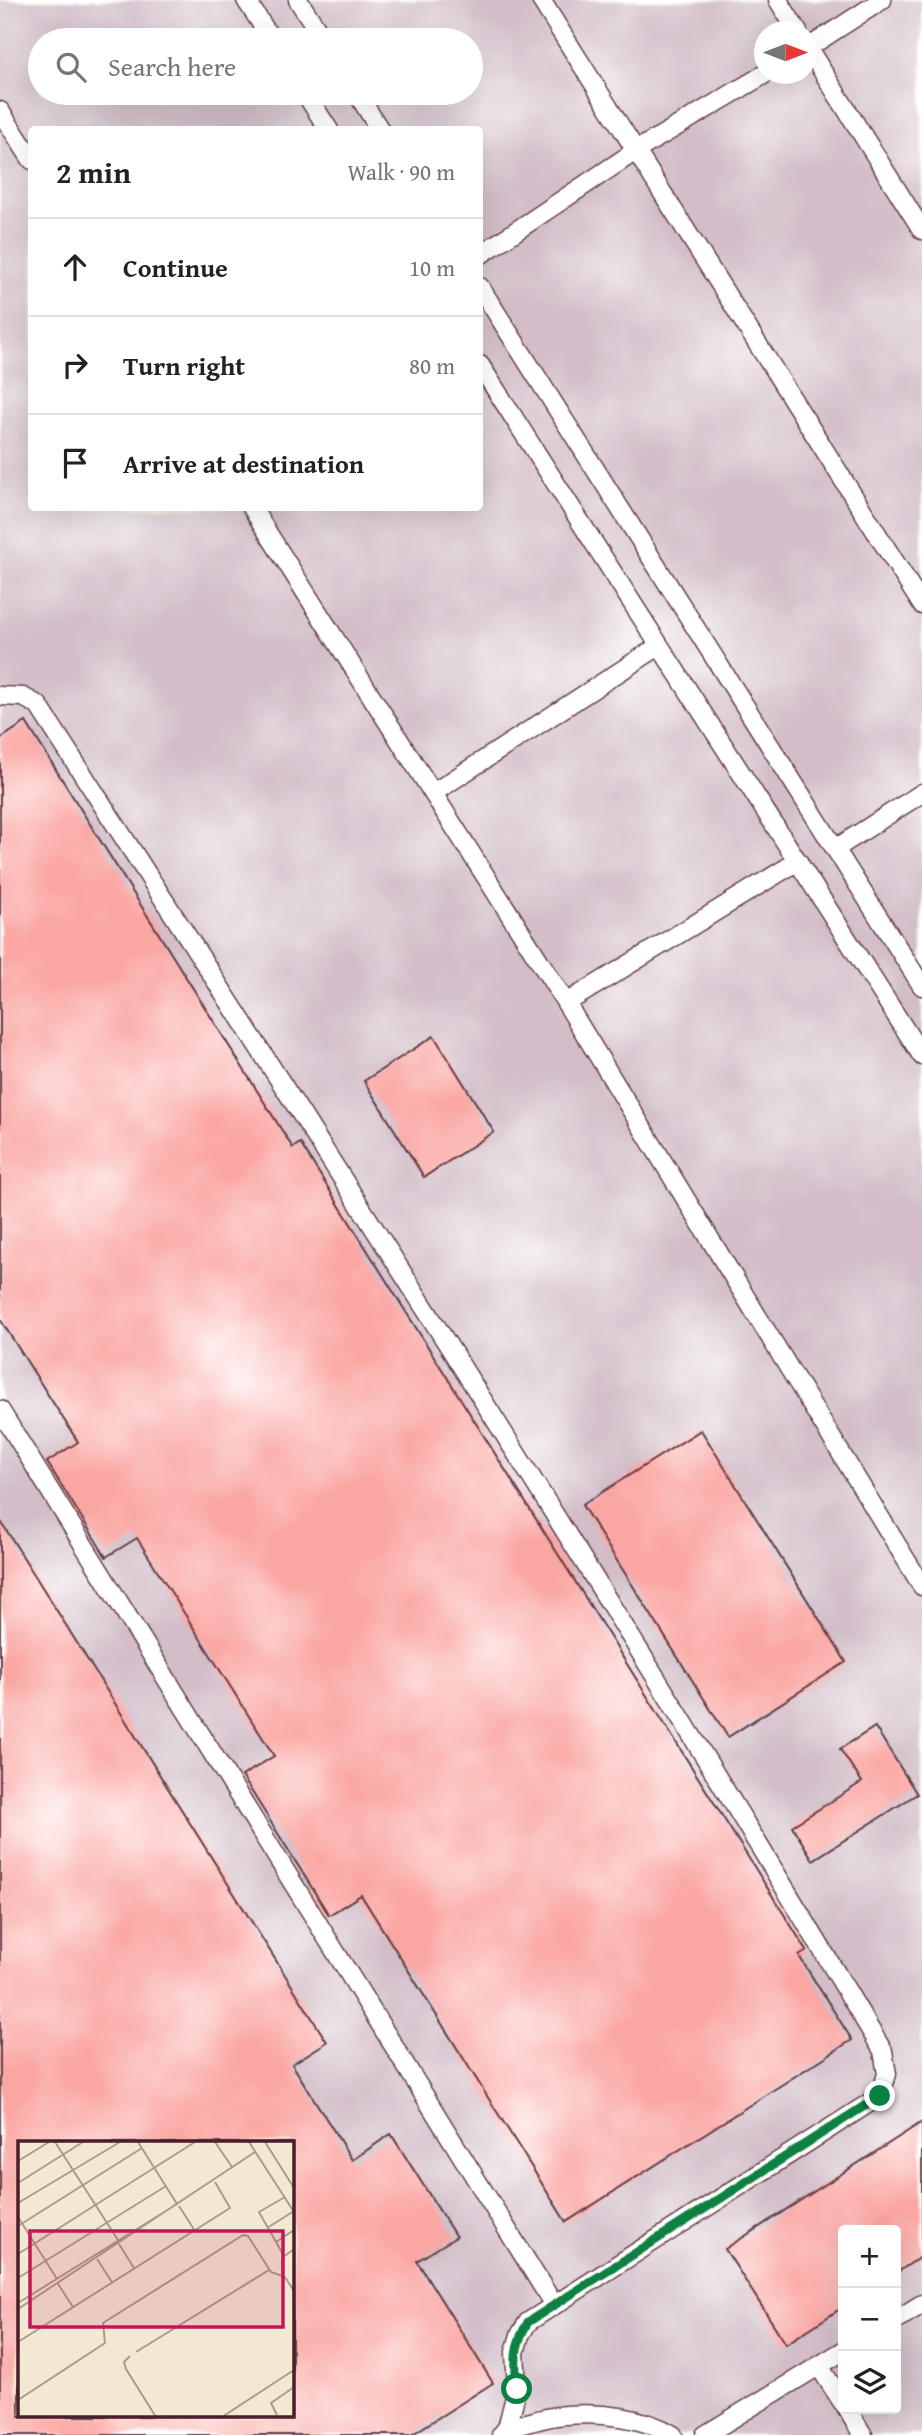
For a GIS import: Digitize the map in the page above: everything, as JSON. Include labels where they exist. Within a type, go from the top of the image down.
[{"type":"lane","points":[[246,0],[264,28]]},
{"type":"lane","points":[[298,0],[316,28]]},
{"type":"lane","points":[[541,0],[922,606]]},
{"type":"lane","points":[[778,0],[791,21]]},
{"type":"lane","points":[[817,41],[882,0]]},
{"type":"lane","points":[[817,63],[922,230]]},
{"type":"lane","points":[[483,254],[636,150],[754,80]]},
{"type":"lane","points":[[313,105],[326,126]]},
{"type":"lane","points":[[364,105],[378,126]]},
{"type":"lane","points":[[0,111],[28,154]]},
{"type":"lane","points":[[483,292],[922,986]]},
{"type":"lane","points":[[483,370],[922,1056]]},
{"type":"lane","points":[[254,511],[566,1003],[922,1585]]},
{"type":"lane","points":[[433,793],[659,646]]},
{"type":"lane","points":[[0,696],[23,698],[38,705],[327,1151],[726,1788],[883,2051],[887,2074],[880,2096],[528,2322],[520,2335],[515,2352],[517,2389],[504,2432]]},
{"type":"lane","points":[[835,849],[922,793]]},
{"type":"lane","points":[[566,1003],[797,862]]},
{"type":"lane","points":[[0,1410],[554,2305]]},
{"type":"lane","points":[[901,2317],[922,2304]]},
{"type":"lane","points":[[705,2435],[838,2354]]},
{"type":"lane","points":[[819,2366],[838,2395]]},
{"type":"lane","points":[[850,2414],[863,2435]]},
{"type":"lane","points":[[504,2432],[564,2415],[597,2415],[635,2421],[663,2429],[673,2435]]},
{"type":"shaded area","points":[[0,0],[922,0],[922,2435],[0,2435]]},
{"type":"building","points":[[26,722],[293,1148],[300,1143],[807,1951],[799,1956],[852,2040],[566,2222],[361,1895],[329,1915],[242,1776],[274,1756],[137,1538],[106,1557],[47,1462],[78,1442],[0,1319],[0,739]]},
{"type":"building","points":[[434,1036],[494,1132],[424,1177],[364,1081]]},
{"type":"building","points":[[701,1430],[846,1662],[728,1737],[582,1505]]},
{"type":"building","points":[[0,1520],[327,2042],[292,2064],[352,2160],[391,2134],[456,2237],[417,2261],[493,2383],[411,2435],[0,2435]]},
{"type":"building","points":[[875,1727],[917,1794],[813,1860],[792,1826],[862,1782],[840,1749]]},
{"type":"building","points":[[922,2122],[922,2256],[901,2270],[901,2225],[838,2225],[838,2310],[786,2344],[725,2249]]},
{"type":"route","points":[[517,2389],[515,2352],[520,2335],[528,2322],[880,2096]]}]
